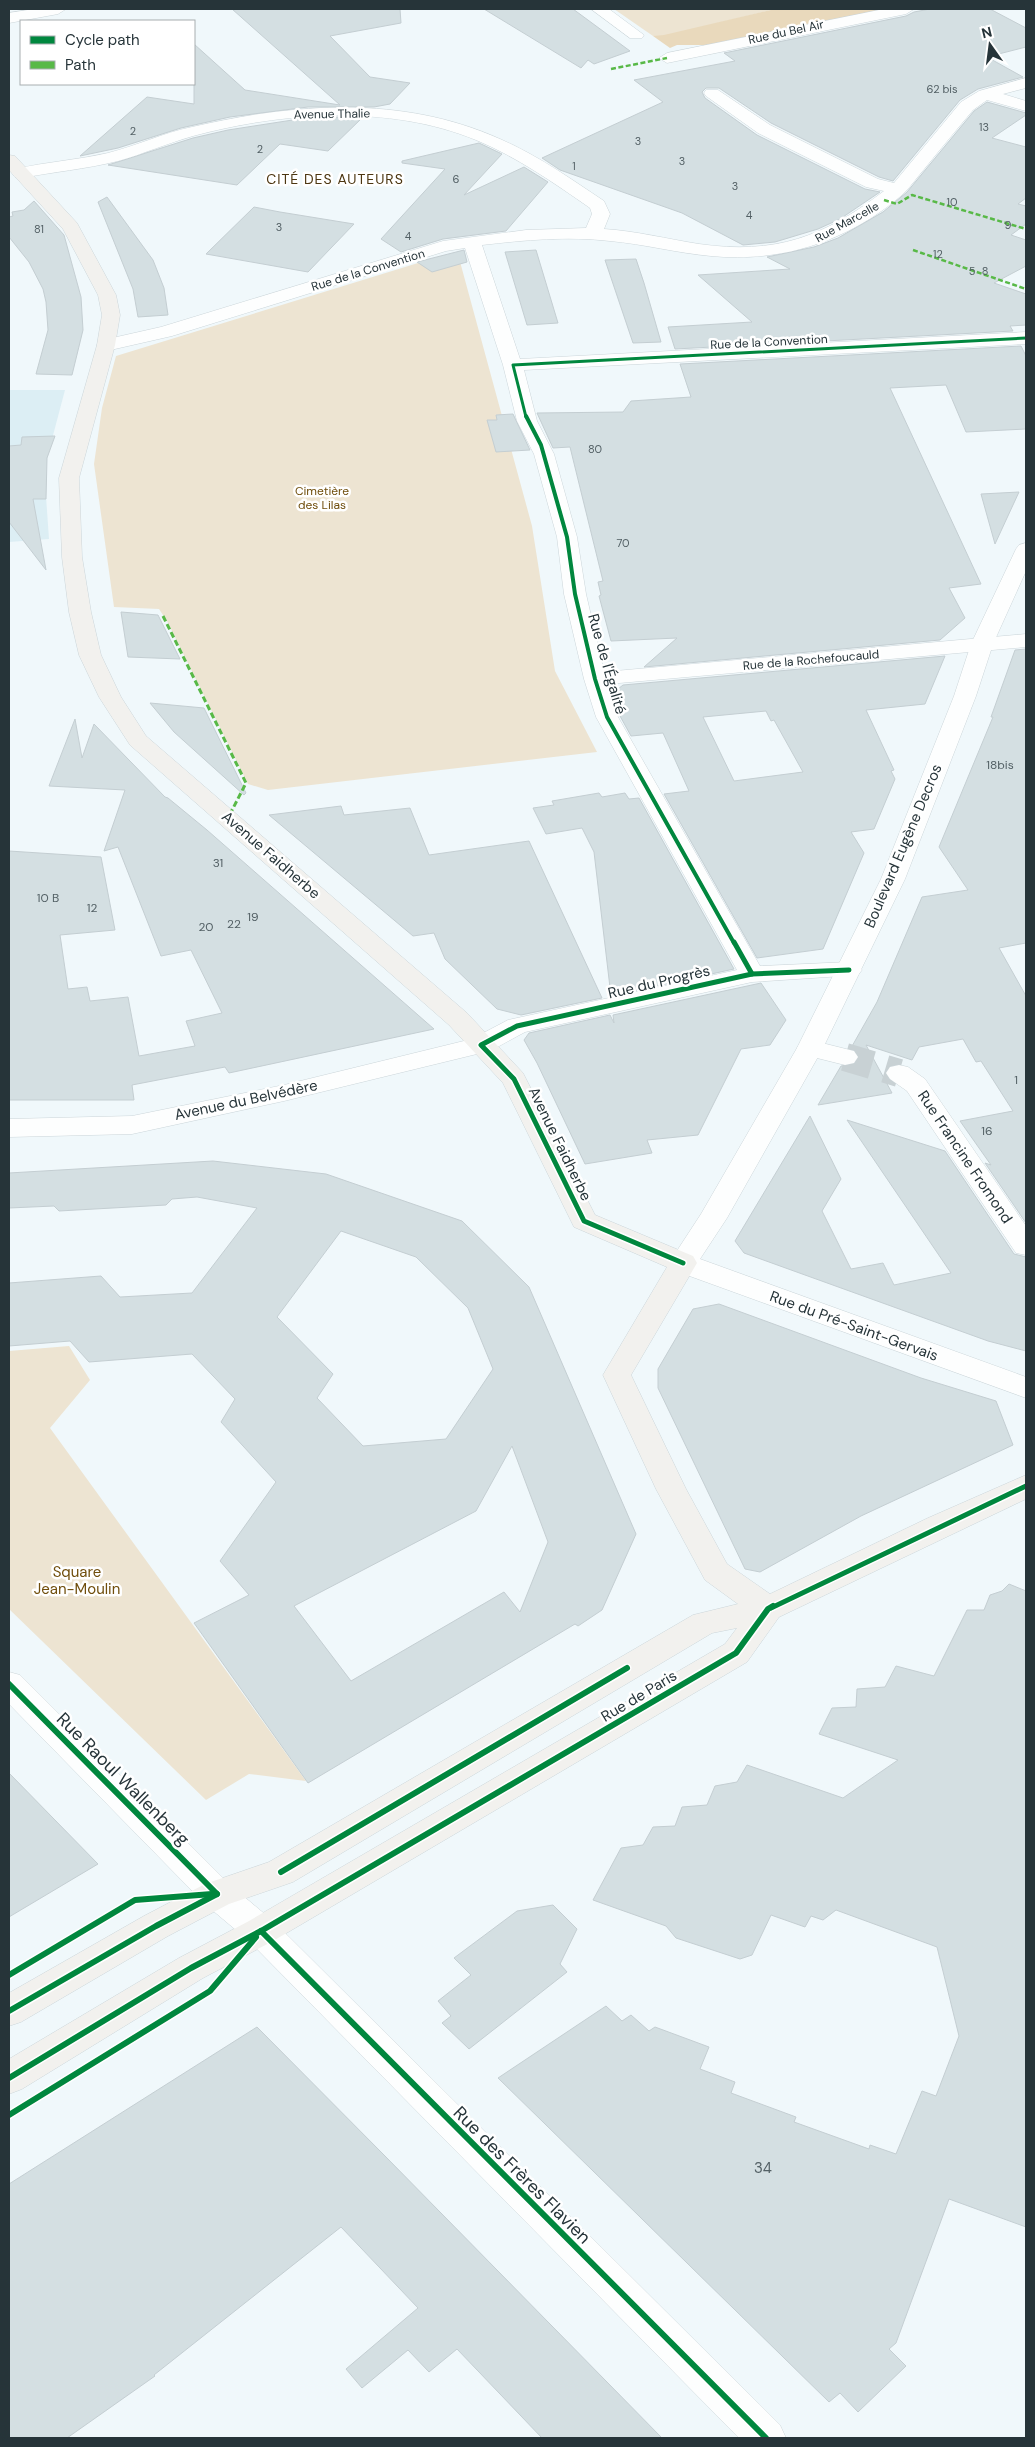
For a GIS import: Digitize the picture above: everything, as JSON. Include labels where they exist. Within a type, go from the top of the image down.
[{"type":"main road","name":"Avenue Faidherbe","points":[[15,167],[71,227],[108,295],[111,315],[106,345],[68,478],[72,557],[80,612],[90,654],[110,697],[138,740],[452,1012],[514,1079],[584,1221],[683,1263]]},
{"type":"main road","points":[[683,1263],[617,1375],[671,1489],[716,1572],[768,1610]]},
{"type":"main road","name":"Rue de Paris","points":[[9,2011],[156,1926],[217,1894],[281,1872],[704,1623],[768,1610],[939,1526],[1026,1486]]},
{"type":"main road","name":"Rue de Paris","points":[[9,2078],[191,1968],[261,1931],[736,1653],[768,1610]]},
{"type":"street","points":[[9,18],[58,9]]},
{"type":"street","points":[[599,9],[636,35]]},
{"type":"street","name":"Rue du Bel Air","points":[[667,58],[906,9]]},
{"type":"street","name":"Rue Marcelle","points":[[472,241],[558,234],[594,234],[655,240],[717,251],[763,251],[789,248],[822,237],[884,200],[898,190],[955,118],[967,106],[986,94],[1026,83]]},
{"type":"street","points":[[712,93],[764,129],[872,183],[898,190]]},
{"type":"street","points":[[986,94],[1026,106]]},
{"type":"street","name":"Avenue Thalie","points":[[15,167],[102,159],[169,138],[238,122],[312,112],[380,113],[452,126],[498,144],[531,161],[598,205],[601,214],[594,234]]},
{"type":"street","points":[[472,241],[513,365]]},
{"type":"street","name":"Rue de la Convention","points":[[106,345],[166,332],[443,246],[472,241]]},
{"type":"street","name":"Rue de la Convention","points":[[513,365],[1026,338]]},
{"type":"street","name":"Rue de l'Égalité","points":[[513,365],[527,421],[541,445],[567,537],[575,594],[595,679],[607,717],[752,974]]},
{"type":"street","name":"Boulevard Eugène Decros","points":[[683,1263],[713,1218],[810,1048],[893,879],[965,696],[982,644],[1026,549]]},
{"type":"street","name":"Rue de la Rochefoucauld","points":[[595,679],[1026,640]]},
{"type":"street","name":"Rue du Progrès","points":[[481,1045],[517,1026],[752,974],[849,970]]},
{"type":"street","name":"Avenue du Belvédère","points":[[9,1128],[132,1125],[284,1093],[481,1045]]},
{"type":"street","points":[[810,1048],[845,1057]]},
{"type":"street","name":"Rue Francine Fromond","points":[[899,1073],[916,1085],[1026,1246]]},
{"type":"street","name":"Rue du Pré-Saint-Gervais","points":[[683,1263],[1026,1388]]},
{"type":"street","name":"Rue Raoul Wallenberg","points":[[9,1684],[217,1894],[261,1931]]},
{"type":"street","name":"Rue des Frères Flavien","points":[[261,1931],[766,2438]]},
{"type":"shaded area","points":[[775,9],[884,9],[712,45],[677,45],[670,48],[653,36],[664,35]]},
{"type":"shaded area","points":[[9,390],[65,390],[47,458],[45,482],[49,539],[9,542]]},
{"type":"green space","points":[[614,9],[775,9],[664,36],[653,36]]},
{"type":"green space","name":"Cimetière des Lilas","points":[[444,255],[459,258],[532,526],[555,671],[597,752],[268,790],[248,784],[167,621],[159,609],[114,607],[94,464],[102,408],[116,356]]},
{"type":"green space","name":"Square Jean-Moulin","points":[[69,1346],[90,1380],[50,1428],[306,1781],[249,1774],[206,1800],[9,1609],[9,1351]]},
{"type":"building","points":[[232,9],[400,9],[401,23],[330,36],[370,77],[410,83],[390,104],[374,107],[308,107],[230,117],[181,128],[118,148],[80,156],[147,97],[194,104],[195,45],[245,90],[340,105]]},
{"type":"building","points":[[484,9],[573,9],[630,51],[594,64],[588,60],[581,68]]},
{"type":"building","points":[[930,9],[990,9],[1026,28],[1026,47],[987,57],[1023,77],[978,89],[960,100],[893,181],[879,177],[771,123],[719,88],[706,88],[702,92],[705,98],[757,135],[865,189],[880,192],[840,219],[818,229],[775,242],[743,245],[682,213],[560,170],[542,158],[663,102],[634,80],[735,61],[724,53],[906,16],[914,12]]},
{"type":"building","points":[[987,102],[1026,113],[1026,115],[992,138],[1026,147],[1026,198],[1018,204],[1026,206],[1026,224],[1011,235],[1026,240],[1026,266],[994,283],[1026,294],[1026,325],[1010,326],[1013,331],[675,349],[668,327],[752,322],[698,275],[790,269],[767,257],[814,247],[838,238],[883,212],[907,192],[974,111]]},
{"type":"building","points":[[362,118],[328,151],[280,144],[237,185],[108,165],[193,138],[228,130],[299,119]]},
{"type":"building","points":[[479,143],[502,154],[464,195],[524,167],[548,182],[506,231],[443,239],[401,252],[381,239],[445,169],[402,163],[402,161]]},
{"type":"building","points":[[107,197],[153,260],[164,288],[168,315],[138,317],[133,289],[98,202]]},
{"type":"building","points":[[34,201],[64,235],[81,297],[83,330],[72,375],[36,374],[48,330],[46,302],[43,289],[29,262],[9,237],[9,217],[13,216],[12,212],[24,210]]},
{"type":"building","points":[[254,207],[354,224],[308,272],[206,254]]},
{"type":"building","points":[[464,250],[467,262],[432,272],[417,262]]},
{"type":"building","points":[[536,250],[558,323],[527,325],[505,252]]},
{"type":"building","points":[[636,259],[661,342],[633,343],[605,260]]},
{"type":"building","points":[[1021,346],[1026,356],[1026,429],[966,432],[946,385],[890,388],[981,584],[949,588],[965,618],[940,640],[644,667],[677,638],[611,641],[599,596],[601,595],[598,582],[603,581],[570,447],[553,448],[537,413],[623,412],[631,401],[691,397],[680,364]]},
{"type":"building","points":[[513,414],[530,450],[496,452],[487,420],[497,420],[496,415]]},
{"type":"building","points":[[55,436],[47,458],[46,499],[33,499],[46,570],[9,522],[9,446],[21,445],[22,437]]},
{"type":"building","points":[[1019,492],[995,544],[981,494]]},
{"type":"building","points":[[121,612],[158,615],[180,659],[128,657]]},
{"type":"building","points":[[1026,649],[1026,943],[999,948],[1026,996],[1026,1223],[985,1163],[991,1165],[960,1121],[1013,1111],[981,1061],[976,1062],[963,1039],[919,1047],[912,1060],[866,1045],[892,1093],[818,1105],[841,1066],[854,1065],[860,1058],[856,1050],[851,1048],[877,1002],[922,897],[968,890],[939,847],[993,717],[991,717],[1015,650]]},
{"type":"building","points":[[945,656],[925,704],[866,710],[894,770],[891,771],[895,779],[874,829],[851,832],[864,853],[823,949],[757,958],[664,794],[689,791],[663,733],[631,736],[620,716],[613,693],[623,685]],"holes":[[[766,711],[771,721],[774,720],[803,772],[734,781],[703,717]]]},
{"type":"building","points":[[150,703],[204,708],[246,793],[244,795],[174,732]]},
{"type":"building","points":[[75,719],[82,758],[94,724],[165,797],[207,830],[434,1029],[229,1073],[225,1067],[132,1085],[134,1100],[9,1100],[9,851],[101,857],[115,930],[60,935],[68,989],[87,987],[90,1001],[128,997],[139,1056],[195,1046],[186,1021],[222,1013],[191,950],[161,956],[118,847],[104,851],[125,790],[49,786]]},
{"type":"building","points":[[599,793],[602,797],[625,793],[629,799],[639,798],[734,969],[611,996],[594,852],[582,828],[546,834],[533,808],[554,805],[552,801]]},
{"type":"building","points":[[341,806],[344,815],[410,808],[429,855],[529,841],[602,998],[521,1015],[497,1009],[445,959],[434,933],[413,936],[269,815]]},
{"type":"building","points":[[761,983],[786,1020],[770,1045],[741,1049],[698,1135],[647,1140],[652,1153],[585,1164],[537,1063],[524,1040],[529,1033],[610,1015],[614,1023],[613,1015]]},
{"type":"building","points":[[810,1116],[841,1179],[822,1211],[851,1269],[883,1263],[894,1285],[951,1273],[847,1120],[945,1151],[1014,1254],[1026,1257],[1026,1351],[988,1341],[744,1253],[735,1241]]},
{"type":"building","points":[[213,1161],[326,1174],[462,1221],[529,1287],[636,1534],[602,1610],[578,1626],[575,1624],[308,1783],[194,1623],[249,1595],[220,1561],[276,1482],[221,1422],[235,1399],[192,1354],[89,1362],[70,1341],[9,1346],[9,1283],[101,1276],[120,1297],[192,1293],[257,1208],[197,1197],[172,1199],[166,1205],[59,1211],[54,1206],[9,1208],[9,1173]],"holes":[[[341,1231],[416,1257],[468,1308],[493,1369],[446,1439],[363,1446],[317,1398],[333,1374],[277,1317]],[[512,1446],[548,1542],[520,1612],[504,1592],[351,1681],[294,1606],[476,1511]]]},
{"type":"building","points":[[719,1304],[921,1378],[996,1401],[1013,1445],[861,1516],[760,1572],[745,1569],[658,1388],[658,1369],[693,1309]]},
{"type":"building","points":[[1009,1584],[1026,1591],[1026,2227],[949,2199],[896,2343],[889,2349],[906,2366],[858,2412],[840,2393],[829,2402],[498,2078],[606,2006],[622,2021],[631,2015],[649,2031],[655,2027],[709,2047],[700,2069],[735,2082],[731,2093],[796,2117],[794,2122],[869,2149],[870,2145],[896,2154],[922,2091],[936,2096],[959,2036],[937,1947],[836,1910],[823,1920],[811,1916],[805,1927],[771,1915],[752,1955],[740,1959],[676,1938],[666,1926],[593,1900],[621,1848],[643,1845],[653,1827],[675,1826],[682,1807],[707,1805],[715,1786],[737,1782],[747,1765],[843,1798],[898,1760],[819,1734],[832,1708],[856,1707],[857,1689],[885,1687],[896,1666],[934,1676],[967,1610],[984,1610],[990,1595],[1002,1591]]},
{"type":"building","points":[[9,1773],[98,1864],[9,1917]]},
{"type":"building","points":[[553,1905],[577,1929],[560,1964],[567,1972],[469,2049],[442,2023],[451,2016],[438,2001],[471,1975],[454,1958],[517,1911]]},
{"type":"building","points":[[257,2027],[662,2438],[542,2438],[457,2349],[429,2372],[408,2350],[362,2388],[346,2369],[418,2308],[341,2227],[155,2376],[67,2438],[9,2438],[9,2184]]},
{"type":"tunnel","points":[[845,1057],[899,1073]]},
{"type":"marked path","points":[[611,69],[667,58]]},
{"type":"marked path","points":[[884,200],[897,204],[912,195],[1026,229]]},
{"type":"marked path","points":[[913,250],[1026,289]]},
{"type":"marked path","points":[[163,616],[246,783],[228,818]]},
{"type":"cycle path","points":[[752,974],[607,717],[595,679],[575,594],[567,537],[541,445],[527,421],[513,365],[1026,338]]},
{"type":"cycle path","points":[[683,1263],[584,1221],[514,1079],[481,1045],[517,1026],[752,974],[849,970]]},
{"type":"cycle path","points":[[9,2078],[191,1968],[261,1931],[736,1653],[768,1609],[1026,1486]]},
{"type":"cycle path","points":[[281,1872],[627,1668]]},
{"type":"cycle path","points":[[9,1684],[217,1894]]},
{"type":"cycle path","points":[[9,1975],[135,1900],[212,1894]]},
{"type":"cycle path","points":[[9,2011],[156,1926],[217,1894]]},
{"type":"cycle path","points":[[261,1931],[766,2438]]},
{"type":"cycle path","points":[[9,2115],[210,1991],[256,1937]]},
{"type":"district","name":"CITÉ DES AUTEURS","points":[[335,179]]}]
